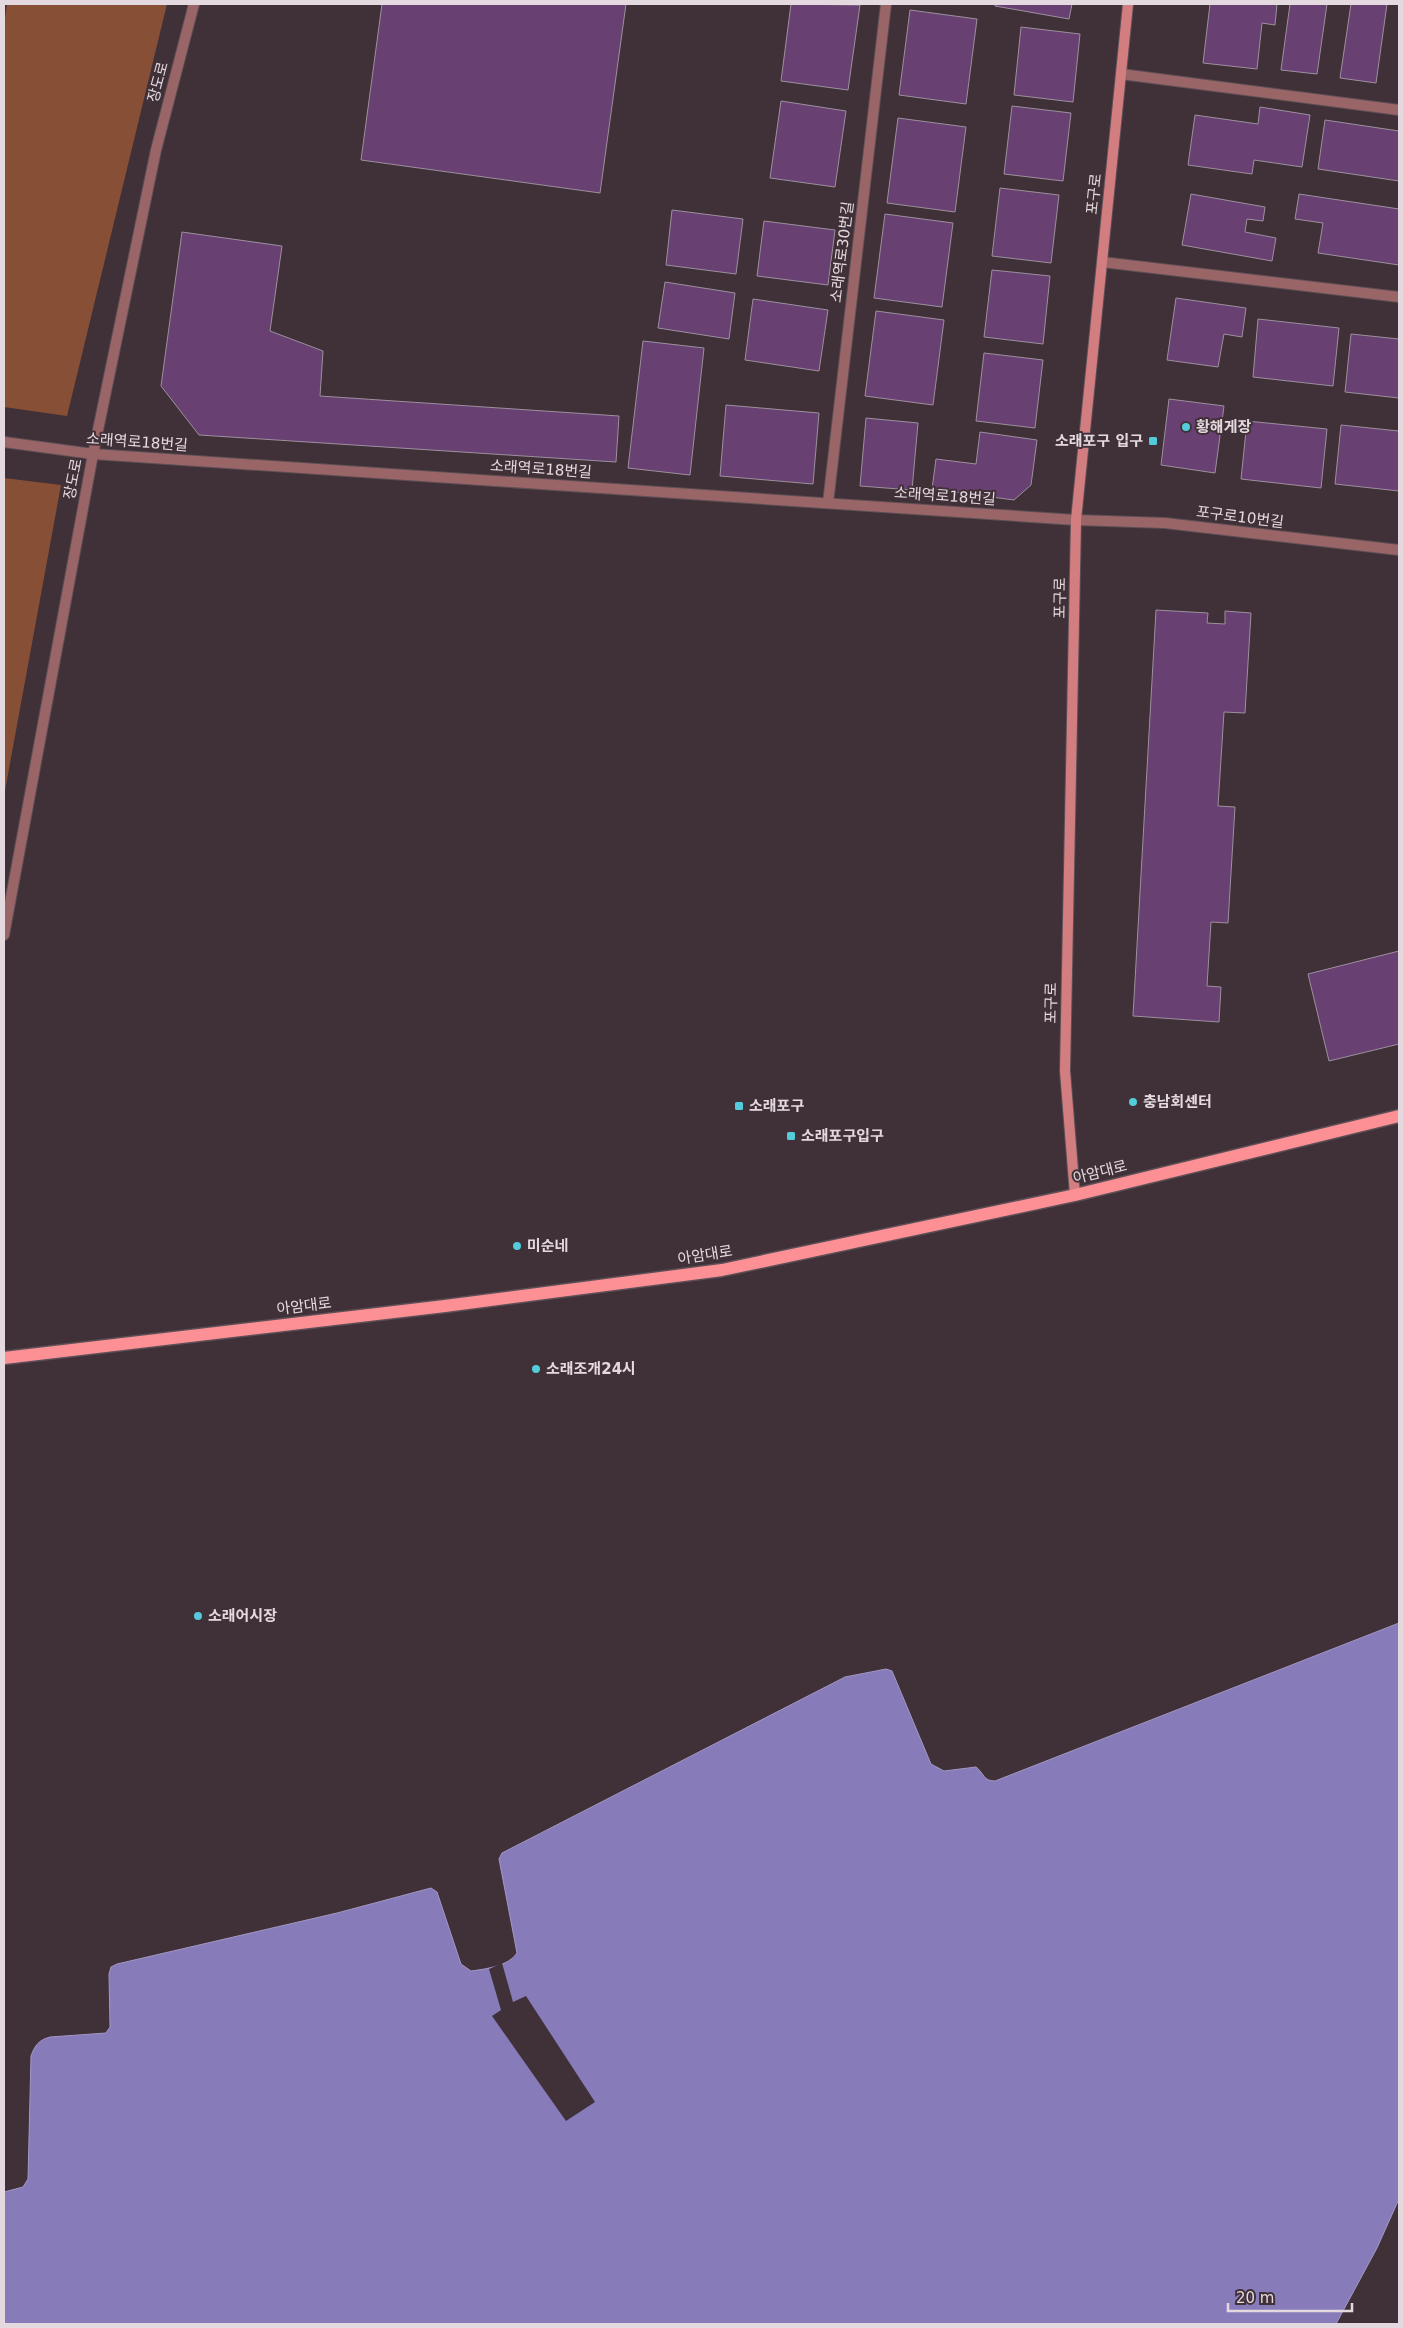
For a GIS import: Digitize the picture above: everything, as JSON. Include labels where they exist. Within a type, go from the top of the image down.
[{"type":"main road","name":"아암대로","points":[[4,1358],[445,1306],[722,1270],[1075,1195],[1399,1116]]},
{"type":"street","name":"장도로","points":[[4,935],[93,454],[156,150],[194,4]]},
{"type":"street","name":"소래역로30번길","points":[[828,503],[886,4]]},
{"type":"street","name":"포구로","points":[[1075,1195],[1065,1071],[1076,520],[1128,4]]},
{"type":"street","points":[[1121,74],[1399,110]]},
{"type":"street","points":[[1102,262],[1399,296]]},
{"type":"street","name":"소래역로18번길","points":[[4,442],[93,454],[1076,520]]},
{"type":"street","name":"포구로10번길","points":[[1076,520],[1165,523],[1399,550]]},
{"type":"shaded area","points":[[7,4],[167,4],[67,416],[4,407],[4,24]]},
{"type":"shaded area","points":[[4,478],[61,485],[4,796]]},
{"type":"shaded area","points":[[1399,1623],[1399,2199],[1377,2248],[1336,2324],[4,2324],[4,2192],[23,2187],[28,2179],[31,2056],[38,2044],[50,2037],[106,2033],[110,2027],[109,1974],[111,1967],[117,1964],[337,1913],[431,1888],[437,1892],[461,1964],[471,1971],[497,1966],[509,1961],[517,1953],[499,1859],[502,1853],[845,1677],[886,1669],[892,1671],[931,1764],[944,1771],[976,1767],[988,1780],[995,1781]]},
{"type":"pier","points":[[502,1963],[513,2002],[526,1996],[595,2102],[566,2121],[492,2016],[501,2010],[489,1969]]},
{"type":"building","points":[[382,4],[626,4],[600,193],[361,160]]},
{"type":"building","points":[[791,4],[860,5],[848,90],[781,81]]},
{"type":"building","points":[[995,4],[1072,4],[1069,19],[995,6]]},
{"type":"building","points":[[1210,4],[1277,4],[1275,25],[1262,23],[1257,69],[1203,63]]},
{"type":"building","points":[[1290,4],[1327,4],[1317,74],[1281,70]]},
{"type":"building","points":[[1351,4],[1387,4],[1376,83],[1340,78]]},
{"type":"building","points":[[910,10],[977,19],[966,104],[899,95]]},
{"type":"building","points":[[1021,27],[1080,34],[1073,102],[1014,95]]},
{"type":"building","points":[[781,101],[846,111],[835,187],[770,178]]},
{"type":"building","points":[[1012,106],[1071,113],[1063,181],[1004,174]]},
{"type":"building","points":[[1260,107],[1310,115],[1302,167],[1254,160],[1252,174],[1188,165],[1195,115],[1258,124]]},
{"type":"building","points":[[898,118],[966,127],[955,212],[887,203]]},
{"type":"building","points":[[1325,120],[1399,131],[1399,181],[1318,169]]},
{"type":"building","points":[[1000,188],[1059,195],[1051,263],[992,256]]},
{"type":"building","points":[[1191,194],[1265,207],[1263,221],[1247,219],[1245,232],[1276,238],[1272,261],[1182,245]]},
{"type":"building","points":[[1299,194],[1399,209],[1399,265],[1318,253],[1323,223],[1295,219]]},
{"type":"building","points":[[672,210],[743,219],[736,274],[666,265]]},
{"type":"building","points":[[885,214],[953,223],[942,307],[874,298]]},
{"type":"building","points":[[764,221],[835,230],[828,285],[757,276]]},
{"type":"building","points":[[182,232],[282,246],[270,331],[323,351],[320,396],[619,416],[616,462],[199,435],[161,386]]},
{"type":"building","points":[[992,270],[1050,276],[1043,344],[984,337]]},
{"type":"building","points":[[665,282],[735,293],[729,339],[658,328]]},
{"type":"building","points":[[1176,298],[1246,308],[1242,337],[1224,334],[1218,367],[1167,360]]},
{"type":"building","points":[[753,299],[828,310],[819,371],[745,360]]},
{"type":"building","points":[[876,311],[944,320],[933,405],[865,396]]},
{"type":"building","points":[[1258,319],[1339,328],[1333,386],[1253,377]]},
{"type":"building","points":[[1351,334],[1399,339],[1399,398],[1345,392]]},
{"type":"building","points":[[643,341],[704,348],[690,475],[628,468]]},
{"type":"building","points":[[984,353],[1043,360],[1035,428],[976,421]]},
{"type":"building","points":[[1169,399],[1224,406],[1215,473],[1161,465]]},
{"type":"building","points":[[726,405],[819,413],[813,484],[720,476]]},
{"type":"building","points":[[866,418],[918,423],[912,490],[860,486]]},
{"type":"building","points":[[1247,421],[1327,429],[1321,488],[1241,479]]},
{"type":"building","points":[[1341,425],[1399,431],[1399,491],[1335,484]]},
{"type":"building","points":[[980,432],[1037,440],[1031,485],[1014,500],[932,489],[936,459],[976,464]]},
{"type":"building","points":[[1156,610],[1208,613],[1207,623],[1225,624],[1225,611],[1251,613],[1245,713],[1224,712],[1218,806],[1235,807],[1228,923],[1211,922],[1207,986],[1221,987],[1219,1022],[1133,1016]]},
{"type":"building","points":[[1399,951],[1399,1044],[1329,1061],[1308,974]]},
{"type":"place","name":"황해게장","points":[[1186,427]]},
{"type":"place","name":"소래포구 입구","points":[[1153,441]]},
{"type":"place","name":"충남회센터","points":[[1133,1102]]},
{"type":"place","name":"소래포구","points":[[739,1106]]},
{"type":"place","name":"소래포구입구","points":[[791,1136]]},
{"type":"place","name":"미순네","points":[[517,1246]]},
{"type":"place","name":"소래조개24시","points":[[536,1369]]},
{"type":"place","name":"소래어시장","points":[[198,1616]]}]
